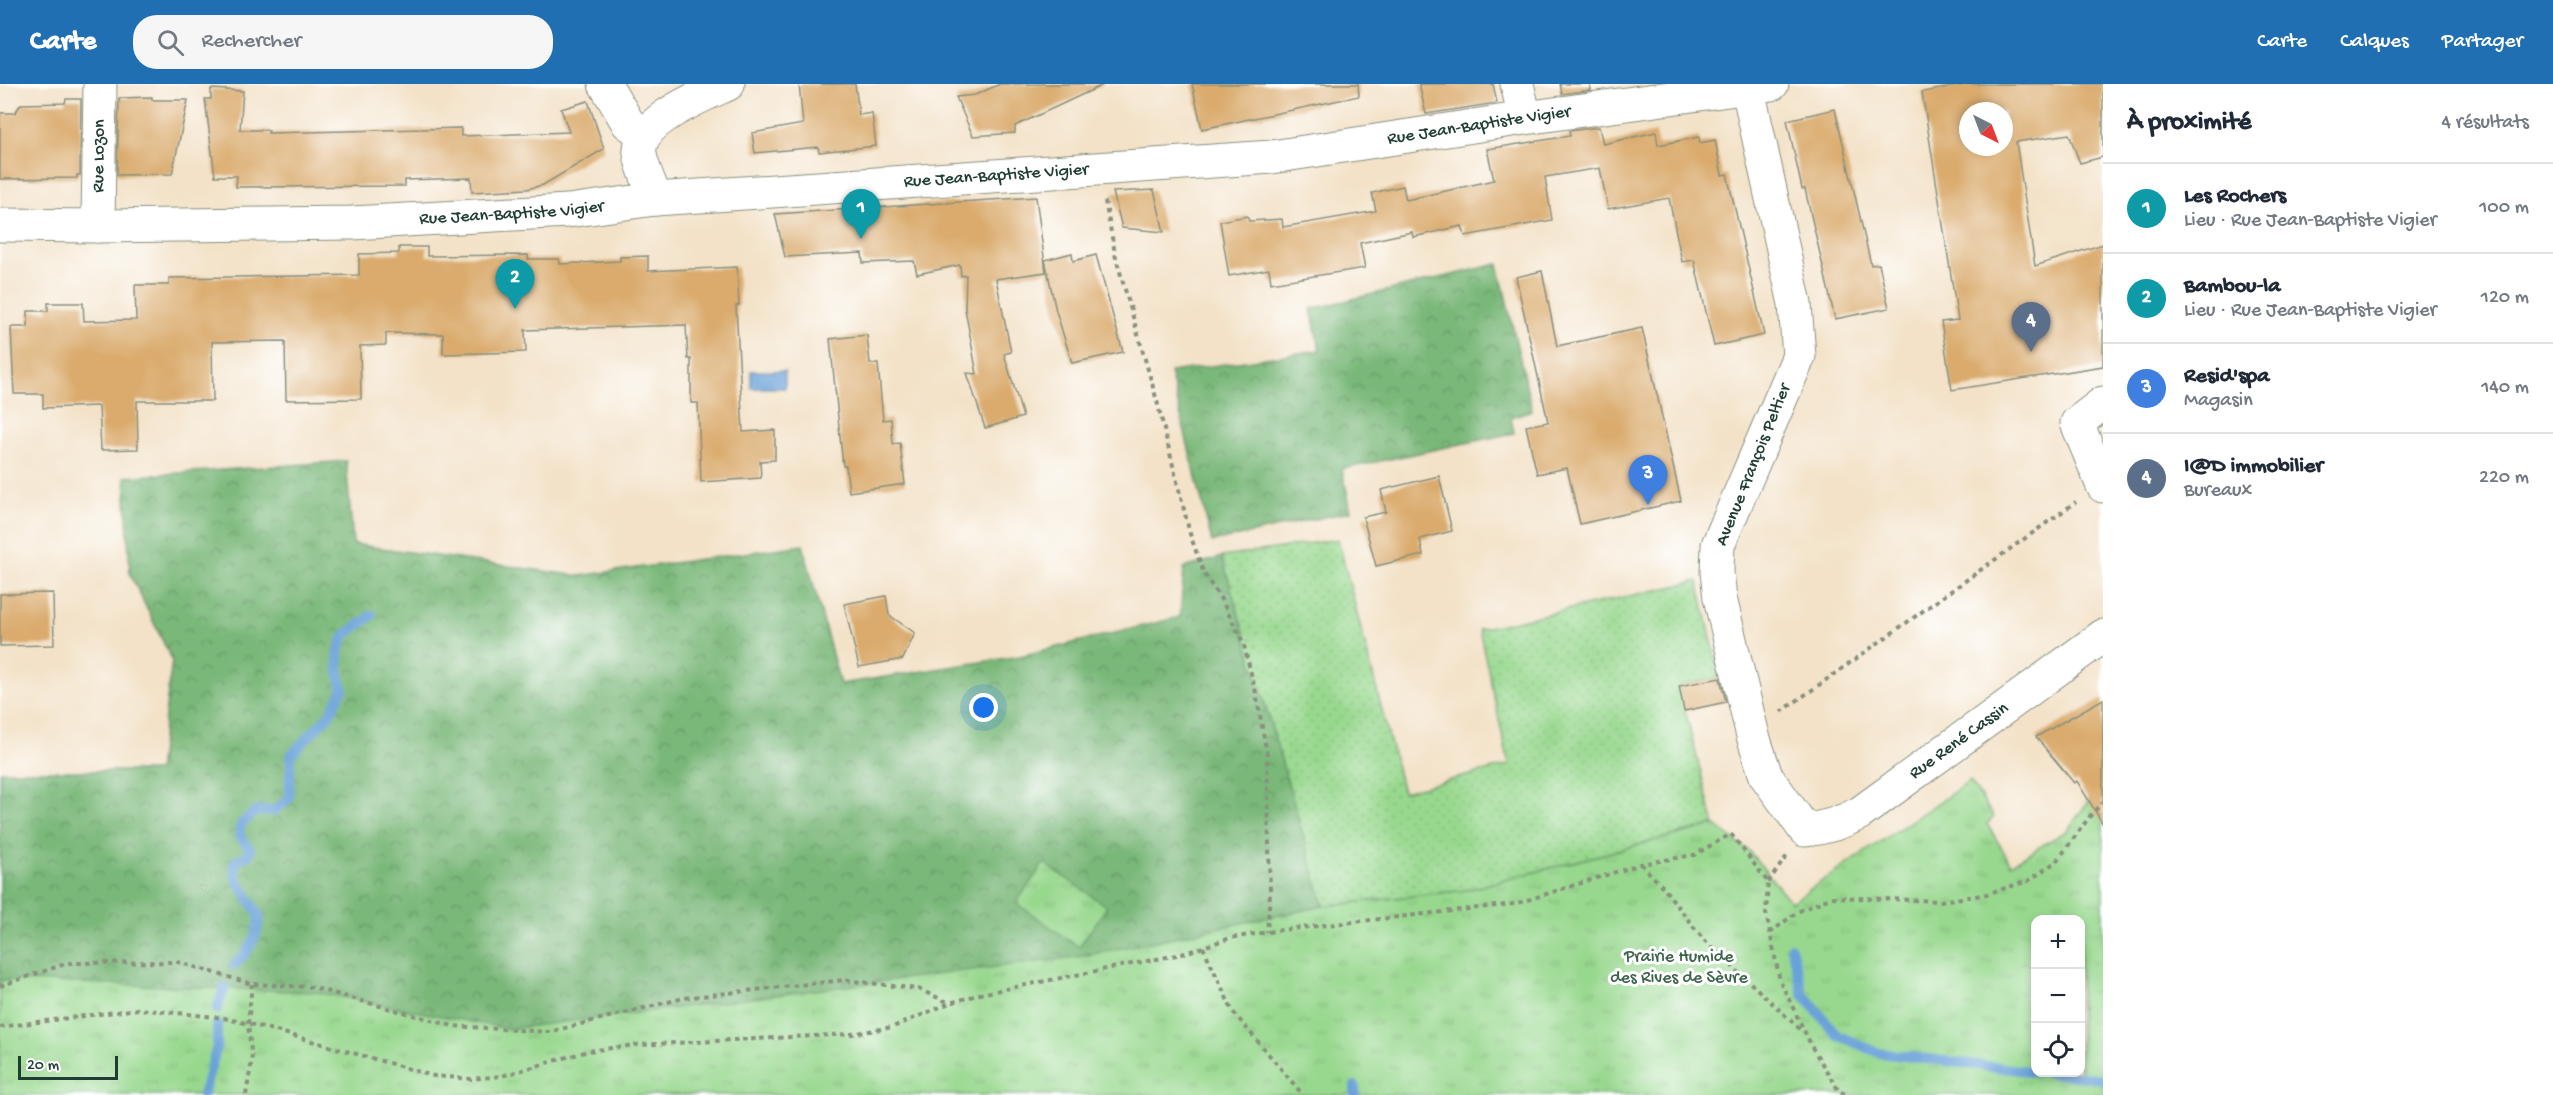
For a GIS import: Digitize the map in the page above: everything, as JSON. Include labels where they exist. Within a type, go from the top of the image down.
[{"type":"street","name":"Rue Lozon","points":[[98,226],[100,84]]},
{"type":"street","points":[[605,84],[628,123],[644,135]]},
{"type":"street","points":[[655,199],[640,152],[644,135],[660,120],[694,99],[728,84]]},
{"type":"street","points":[[1517,84],[1525,118]]},
{"type":"street","name":"Rue Jean-Baptiste Vigier","points":[[0,225],[352,223],[568,212],[655,199],[1272,157],[1712,88],[1760,86]]},
{"type":"street","name":"Avenue François Peltier","points":[[1760,86],[1795,304],[1799,356],[1718,545],[1717,572],[1720,598],[1752,736],[1766,776],[1805,830]]},
{"type":"street","points":[[2100,482],[2077,423],[2103,403]]},
{"type":"street","name":"Rue René Cassin","points":[[1805,830],[1827,828],[1860,813],[2103,636]]},
{"type":"path","points":[[1100,169],[1116,258],[1157,401],[1190,534],[1204,574],[1222,601],[1243,642],[1256,693],[1267,754],[1270,893],[1267,932]]},
{"type":"path","points":[[1752,736],[1770,720],[2084,496],[2100,482]]},
{"type":"path","points":[[1770,933],[1797,912],[1832,897],[1940,901],[1983,895],[2028,881],[2057,861],[2093,812],[2103,803]]},
{"type":"path","points":[[0,1027],[138,1009],[224,1018],[434,1076],[471,1079],[502,1076],[588,1051],[636,1045],[852,1034],[893,1027],[951,1003],[991,992],[1182,954],[1230,938],[1515,903],[1641,864],[1694,855],[1731,834],[1767,882],[1766,913],[1780,981],[1804,1032],[1839,1090],[1847,1095]]},
{"type":"path","points":[[1641,864],[1662,886],[1703,939],[1804,1032]]},
{"type":"path","points":[[1203,947],[1215,979],[1233,1012],[1303,1095]]},
{"type":"path","points":[[0,986],[68,963],[178,962],[252,984],[311,987],[453,1026],[549,1032],[684,998],[845,980],[918,989],[951,1003]]},
{"type":"path","points":[[246,1095],[252,1059],[248,1024],[252,984]]},
{"type":"green space","points":[[1498,264],[1532,410],[1511,417],[1514,433],[1342,469],[1351,511],[1212,542],[1170,372],[1320,350],[1311,309]]},
{"type":"green space","points":[[346,461],[353,544],[579,576],[803,545],[840,684],[1020,656],[1180,617],[1184,568],[1222,557],[1324,906],[1083,956],[538,1095],[0,1067],[0,771],[158,771],[172,660],[130,574],[125,477]]},
{"type":"green space","points":[[1338,539],[1403,792],[1509,765],[1479,629],[1698,581],[1720,677],[1679,686],[1714,825],[1466,890],[1324,906],[1222,557]]},
{"type":"green space","name":"Prairie Humide des Rives de Sèvre","points":[[1970,781],[1994,817],[1987,824],[2011,864],[2068,830],[2089,800],[2103,815],[2103,1095],[0,1095],[0,980],[316,992],[509,1029],[1083,956],[1324,906],[1466,890],[1714,825],[1749,851],[1791,902]]},
{"type":"green space","points":[[1044,863],[1107,907],[1079,947],[1016,903]]},
{"type":"water","points":[[751,371],[785,371],[785,388],[751,388]]},
{"type":"building","points":[[799,84],[855,84],[859,115],[872,113],[876,146],[819,152],[818,147],[755,153],[752,133],[803,124]]},
{"type":"building","points":[[1000,84],[1105,84],[1015,126],[1015,133],[973,136],[956,97],[975,95]]},
{"type":"building","points":[[1192,84],[1358,84],[1359,96],[1202,129]]},
{"type":"building","points":[[1419,84],[1493,84],[1497,103],[1426,114]]},
{"type":"building","points":[[1560,84],[1590,84],[1591,90],[1562,94]]},
{"type":"building","points":[[1970,84],[2103,84],[2103,157],[2080,163],[2069,134],[2016,142],[2035,266],[2103,244],[2103,366],[1952,390],[1941,322],[1958,320],[1922,92]]},
{"type":"building","points":[[211,89],[243,91],[240,130],[269,130],[268,133],[461,128],[461,136],[569,132],[561,109],[588,101],[604,149],[543,185],[527,189],[472,192],[471,178],[405,180],[405,186],[236,187],[237,176],[215,176],[205,99],[211,99]]},
{"type":"building","points":[[152,97],[152,100],[188,100],[172,174],[117,175],[119,98]]},
{"type":"building","points":[[66,99],[81,99],[80,175],[77,175],[77,178],[0,179],[0,113],[15,113],[21,104],[65,103]]},
{"type":"building","points":[[1835,109],[1871,265],[1879,264],[1889,308],[1835,319],[1787,120]]},
{"type":"building","points":[[1599,127],[1603,144],[1656,132],[1658,145],[1699,137],[1700,143],[1715,140],[1722,175],[1727,174],[1764,335],[1714,346],[1694,260],[1682,262],[1669,198],[1608,209],[1600,168],[1545,177],[1552,220],[1465,236],[1462,226],[1413,237],[1412,232],[1360,243],[1365,268],[1271,283],[1269,269],[1229,276],[1220,221],[1247,216],[1249,221],[1282,219],[1283,227],[1376,211],[1372,193],[1403,186],[1406,200],[1494,180],[1487,149],[1570,136],[1569,131]]},
{"type":"building","points":[[1154,190],[1164,232],[1122,228],[1113,192]]},
{"type":"building","points":[[1036,197],[1046,272],[996,279],[1011,352],[1004,354],[1023,417],[985,428],[967,373],[977,374],[965,309],[966,275],[961,276],[960,265],[917,274],[914,261],[863,263],[862,253],[785,257],[775,214]]},
{"type":"building","points":[[399,247],[427,247],[427,256],[528,255],[528,259],[559,259],[560,264],[620,261],[620,257],[648,256],[648,271],[737,267],[739,305],[736,306],[743,432],[775,430],[775,460],[760,461],[761,478],[701,482],[698,403],[691,403],[691,359],[688,359],[686,325],[525,330],[526,352],[443,354],[443,334],[386,333],[386,345],[360,346],[361,399],[286,400],[285,341],[212,342],[213,401],[137,401],[138,449],[101,450],[99,406],[43,408],[43,394],[14,394],[11,327],[28,327],[28,311],[48,311],[48,303],[83,303],[84,321],[136,320],[135,285],[169,285],[169,278],[359,275],[359,254],[399,253]]},
{"type":"building","points":[[1072,253],[1073,261],[1096,255],[1123,352],[1072,363],[1056,311],[1045,260]]},
{"type":"building","points":[[1542,271],[1557,346],[1642,328],[1681,501],[1580,524],[1567,468],[1537,474],[1526,426],[1548,422],[1516,277]]},
{"type":"building","points":[[867,335],[870,364],[878,364],[883,420],[891,419],[893,444],[900,443],[905,484],[849,492],[846,466],[843,466],[830,339]]},
{"type":"building","points":[[1439,476],[1452,531],[1420,539],[1423,555],[1376,566],[1363,517],[1386,512],[1381,490]]},
{"type":"building","points":[[53,593],[54,645],[0,646],[0,594]]},
{"type":"building","points":[[886,596],[889,615],[915,633],[903,659],[859,667],[844,604]]},
{"type":"building","points":[[1720,678],[1726,702],[1684,711],[1679,686]]},
{"type":"building","points":[[2103,699],[2103,824],[2077,781],[2074,783],[2036,737]]},
{"type":"waterway","points":[[234,965],[252,943],[260,917],[236,878],[234,865],[238,859],[248,856],[250,849],[239,835],[241,824],[256,811],[274,811],[289,798],[291,755],[330,714],[343,689],[338,662],[342,641],[348,633],[372,615]]},
{"type":"waterway","points":[[1791,947],[1803,994],[1837,1035],[1879,1053],[2031,1071]]},
{"type":"waterway","points":[[217,1009],[225,987]]},
{"type":"waterway","points":[[203,1095],[217,1046],[217,1024]]},
{"type":"waterway","points":[[2085,1077],[2103,1079]]},
{"type":"waterway","points":[[1355,1086],[1355,1095]]},
{"type":"place","name":"Les Rochers","points":[[861,239]]},
{"type":"place","name":"Bambou-la","points":[[515,309]]},
{"type":"place","name":"I@D immobilier","points":[[2031,352]]},
{"type":"place","name":"Resid'spa","points":[[1648,505]]}]
